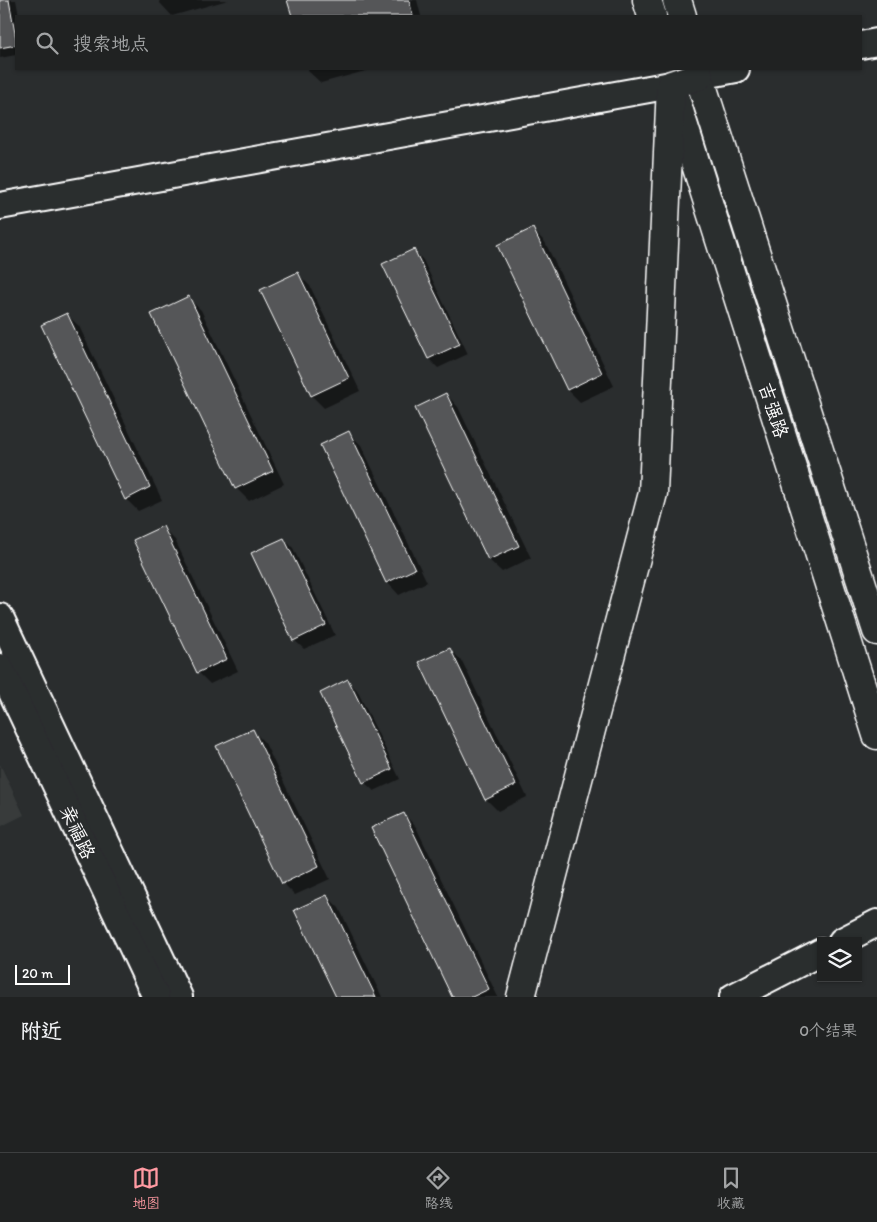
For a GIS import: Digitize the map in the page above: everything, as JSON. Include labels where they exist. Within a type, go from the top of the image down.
[{"type":"main road","points":[[647,0],[652,15]]},
{"type":"main road","points":[[677,0],[682,15]]},
{"type":"main road","points":[[521,997],[653,493],[669,77],[698,72]]},
{"type":"main road","name":"吉强路","points":[[698,72],[877,631]]},
{"type":"main road","name":"吉强路","points":[[669,77],[877,735]]},
{"type":"street","points":[[862,45],[877,42]]},
{"type":"street","points":[[698,72],[723,70]]},
{"type":"street","points":[[0,206],[669,77]]},
{"type":"street","points":[[0,617],[179,997]]},
{"type":"street","name":"亲福路","points":[[0,667],[156,997]]},
{"type":"street","points":[[850,937],[877,923]]},
{"type":"street","points":[[733,997],[817,954]]},
{"type":"shaded area","points":[[0,764],[24,815],[0,827]]},
{"type":"building","points":[[0,0],[9,0],[15,33],[15,45],[0,48]]},
{"type":"building","points":[[287,0],[409,0],[413,15],[292,15]]},
{"type":"building","points":[[533,228],[602,373],[567,390],[497,245]]},
{"type":"building","points":[[414,249],[460,344],[428,359],[382,264]]},
{"type":"building","points":[[298,272],[349,378],[311,396],[260,290]]},
{"type":"building","points":[[189,296],[273,471],[235,489],[151,314]]},
{"type":"building","points":[[67,313],[150,487],[125,500],[41,325]]},
{"type":"building","points":[[446,393],[519,546],[488,560],[415,408]]},
{"type":"building","points":[[349,431],[415,569],[386,583],[320,445]]},
{"type":"building","points":[[163,526],[227,659],[197,673],[133,540]]},
{"type":"building","points":[[284,538],[326,625],[293,641],[251,553]]},
{"type":"building","points":[[450,648],[516,785],[485,800],[419,662]]},
{"type":"building","points":[[348,679],[392,769],[363,783],[320,693]]},
{"type":"building","points":[[253,729],[319,866],[282,884],[216,746]]},
{"type":"building","points":[[404,813],[489,989],[472,997],[452,997],[371,828]]},
{"type":"building","points":[[327,895],[376,997],[336,997],[294,910]]}]
